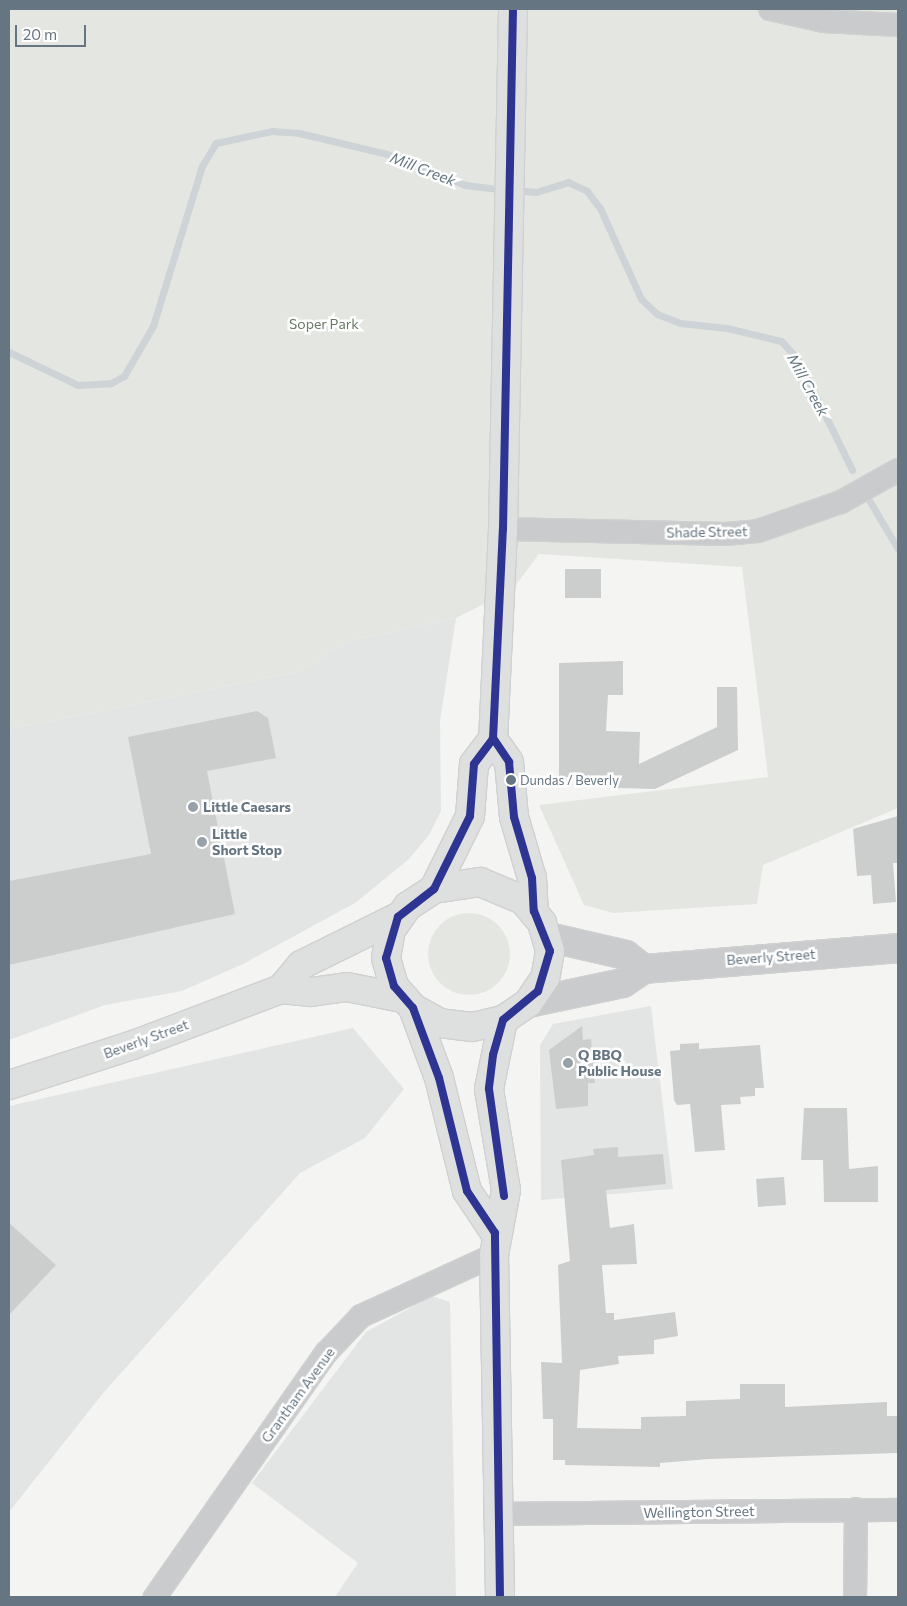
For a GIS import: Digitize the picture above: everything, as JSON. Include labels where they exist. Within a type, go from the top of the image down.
[{"type":"main road","points":[[434,889],[470,816],[474,764],[493,739],[503,529],[511,214],[513,9]]},
{"type":"main road","points":[[493,739],[509,762],[514,817],[532,878],[534,911]]},
{"type":"main road","points":[[407,1003],[456,1026],[503,1020],[528,1003],[545,978],[548,936],[534,911],[510,892],[488,884],[464,882],[434,889],[398,917],[386,958],[439,1078],[466,1191],[494,1244]]},
{"type":"main road","name":"Beverly Street","points":[[281,989],[301,965],[398,917]]},
{"type":"main road","name":"Beverly Street","points":[[9,1085],[133,1045],[281,989],[310,992],[347,987],[407,1003]]},
{"type":"main road","points":[[500,1597],[494,1244],[506,1190],[489,1089],[503,1020]]},
{"type":"street","points":[[770,9],[824,21],[898,25]]},
{"type":"street","name":"Shade Street","points":[[503,529],[758,531],[841,502],[898,470]]},
{"type":"street","points":[[548,936],[626,956],[644,969]]},
{"type":"street","name":"Beverly Street","points":[[528,1003],[623,983],[644,969],[898,948]]},
{"type":"street","name":"Grantham Avenue","points":[[154,1597],[326,1353],[361,1316],[494,1244]]},
{"type":"street","points":[[855,1597],[856,1509]]},
{"type":"street","name":"Wellington Street","points":[[500,1514],[898,1510]]},
{"type":"shaded area","points":[[456,618],[440,721],[441,811],[429,835],[408,860],[355,903],[243,964],[182,991],[105,1005],[9,1040],[9,729],[303,671],[346,642]]},
{"type":"shaded area","points":[[651,1006],[673,1189],[541,1200],[540,1045],[553,1024]]},
{"type":"shaded area","points":[[353,1028],[404,1089],[365,1138],[300,1173],[104,1392],[9,1512],[9,1106]]},
{"type":"shaded area","points":[[432,1296],[450,1302],[456,1597],[335,1597],[358,1563],[252,1483],[366,1332]]},
{"type":"green space","name":"Soper Park","points":[[9,9],[898,9],[898,808],[763,865],[757,904],[613,913],[584,905],[539,805],[768,777],[742,567],[539,554],[512,590],[456,618],[346,642],[303,671],[9,729]]},
{"type":"green space","points":[[469,913],[485,916],[498,925],[507,938],[510,954],[507,970],[498,983],[485,992],[469,995],[453,992],[440,983],[431,970],[428,954],[431,938],[440,925],[453,916]]},
{"type":"building","points":[[565,569],[601,569],[601,598],[565,598]]},
{"type":"building","points":[[623,661],[623,695],[608,695],[606,731],[640,732],[639,764],[717,727],[717,687],[737,687],[738,750],[655,789],[617,788],[617,778],[559,777],[559,663]]},
{"type":"building","points":[[257,711],[268,718],[276,758],[207,771],[235,914],[9,965],[9,881],[151,854],[128,737]]},
{"type":"building","points":[[898,816],[898,863],[893,863],[896,902],[873,904],[871,875],[857,876],[853,829]]},
{"type":"building","name":"Q BBQ Public House","points":[[582,1026],[583,1040],[591,1039],[595,1083],[588,1083],[588,1106],[556,1109],[549,1050]]},
{"type":"building","points":[[699,1043],[699,1049],[760,1045],[764,1088],[755,1088],[755,1096],[740,1097],[741,1104],[721,1105],[725,1150],[695,1152],[690,1104],[677,1105],[674,1100],[670,1051],[680,1050],[680,1044]]},
{"type":"building","points":[[804,1108],[847,1108],[849,1169],[878,1166],[878,1202],[824,1202],[823,1160],[801,1160]]},
{"type":"building","points":[[618,1147],[618,1157],[663,1154],[666,1184],[606,1190],[610,1228],[634,1224],[637,1264],[602,1265],[606,1313],[614,1313],[614,1320],[675,1312],[678,1336],[654,1340],[654,1354],[618,1356],[619,1364],[580,1370],[577,1428],[641,1429],[641,1417],[686,1416],[686,1401],[740,1399],[740,1384],[785,1384],[785,1407],[887,1402],[887,1416],[898,1416],[898,1453],[709,1459],[660,1463],[660,1467],[565,1465],[565,1460],[553,1460],[553,1419],[543,1419],[541,1362],[562,1363],[558,1265],[570,1261],[561,1160],[594,1155],[593,1149]]},
{"type":"building","points":[[784,1177],[786,1205],[758,1207],[756,1179]]},
{"type":"building","points":[[9,1223],[56,1265],[9,1315]]},
{"type":"waterway","name":"Mill Creek","points":[[9,352],[78,385],[111,383],[124,376],[153,326],[202,166],[216,143],[272,131],[299,133],[387,154],[465,185],[503,190]]},
{"type":"waterway","name":"Mill Creek","points":[[514,190],[536,192],[568,182],[587,191],[600,208],[641,299],[657,314],[680,323],[727,328],[781,341],[797,358],[852,470]]},
{"type":"waterway","name":"Mill Creek","points":[[869,500],[898,549]]},
{"type":"transit line","points":[[500,1597],[495,1233],[467,1191],[439,1078],[413,1008],[394,986],[386,958],[398,917],[434,889],[470,816],[474,764],[493,739],[503,529],[513,9]]},
{"type":"transit line","points":[[493,738],[509,762],[514,817],[532,878],[534,911],[550,951],[538,991],[503,1020],[493,1055],[489,1089],[504,1196]]},
{"type":"place","name":"Dundas / Beverly","points":[[511,780]]},
{"type":"place","name":"Little Caesars","points":[[193,807]]},
{"type":"place","name":"Little Short Stop","points":[[202,842]]},
{"type":"place","name":"Q BBQ Public House","points":[[568,1063]]}]
